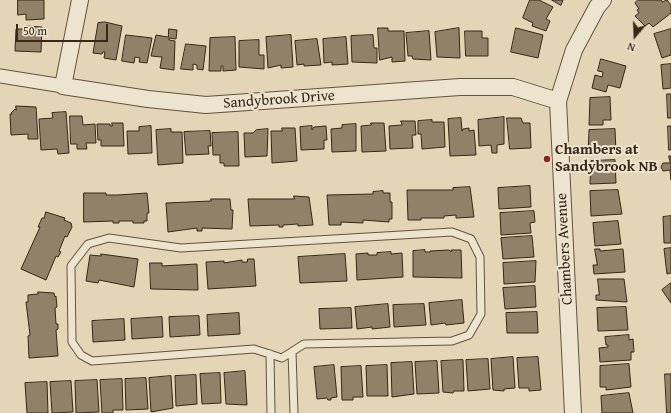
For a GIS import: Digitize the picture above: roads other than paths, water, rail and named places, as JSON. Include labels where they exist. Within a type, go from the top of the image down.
[{"type":"street","points":[[63,86],[80,0]]},
{"type":"street","name":"Chambers Avenue","points":[[573,413],[558,101],[574,50],[597,7],[603,0]]},
{"type":"street","name":"Sandybrook Drive","points":[[0,76],[148,99],[206,105],[460,87],[513,87],[558,101]]},
{"type":"lane","points":[[452,232],[471,239],[480,257],[481,314],[469,335],[452,341],[304,344],[282,358],[270,354],[254,349],[92,361],[81,355],[72,342],[71,266],[88,244],[109,238],[181,248],[452,232]]},
{"type":"lane","points":[[292,352],[294,413]]},
{"type":"lane","points":[[270,354],[271,413]]},
{"type":"place","name":"Chambers at Sandybrook NB","points":[[547,159]]}]
